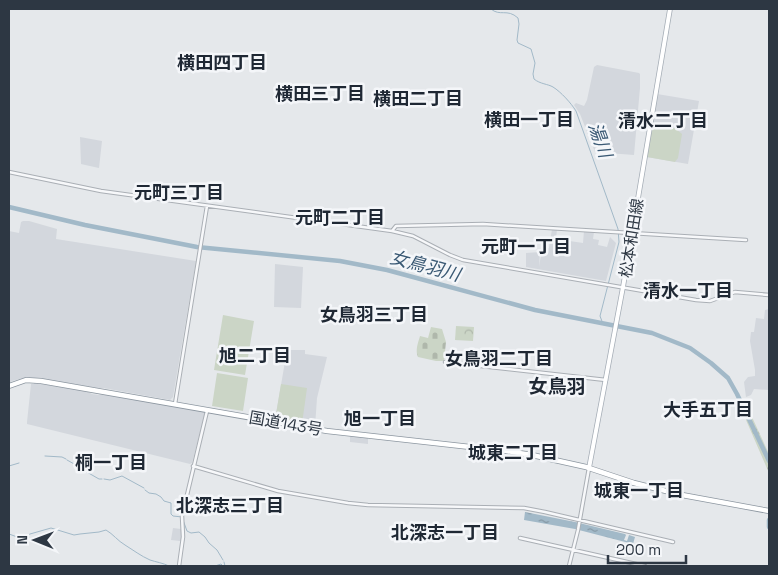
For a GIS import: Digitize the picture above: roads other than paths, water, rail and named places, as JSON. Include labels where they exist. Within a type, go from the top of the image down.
[{"type":"highway","name":"国道143号","points":[[9,386],[26,380],[41,381],[327,430],[517,452],[589,468],[645,486],[682,495],[768,511]]},
{"type":"main road","name":"松本和田線","points":[[589,468],[623,287],[670,9]]},
{"type":"street","points":[[9,172],[101,191],[392,231],[413,236],[463,260],[703,301],[716,299],[735,292],[769,295]]},
{"type":"street","points":[[175,404],[207,206]]},
{"type":"street","points":[[392,231],[396,226],[483,224],[746,240]]},
{"type":"street","points":[[445,362],[606,380]]},
{"type":"street","points":[[179,566],[183,537],[182,517],[208,409]]},
{"type":"street","points":[[193,466],[278,491],[357,505],[524,508],[673,542]]},
{"type":"street","points":[[569,566],[580,522],[589,468]]},
{"type":"street","points":[[520,538],[645,566]]},
{"type":"water","points":[[525,512],[625,534],[624,540],[627,541],[629,535],[635,537],[633,544],[575,529],[524,520]]},
{"type":"waterway","name":"湯川","points":[[491,9],[514,15],[518,18],[517,40],[518,43],[531,49],[535,63],[534,79],[556,89],[576,111],[618,229],[619,242],[600,316],[603,324]]},
{"type":"waterway","name":"女鳥羽川","points":[[9,207],[85,225],[197,247],[340,261],[387,270],[535,310],[652,333],[690,348],[728,378],[769,461]]},
{"type":"waterway","points":[[45,456],[66,459]]},
{"type":"waterway","points":[[67,460],[76,465]]},
{"type":"waterway","points":[[9,466],[19,463]]},
{"type":"waterway","points":[[78,467],[102,479]]},
{"type":"waterway","points":[[104,479],[110,480],[122,476],[144,488]]},
{"type":"waterway","points":[[145,490],[171,503],[171,514],[182,517]]},
{"type":"waterway","points":[[183,520],[187,531],[191,533],[199,532],[217,550],[223,560]]},
{"type":"waterway","name":"女鳥羽川","points":[[769,520],[769,527]]},
{"type":"waterway","points":[[9,534],[23,538],[51,528],[74,535],[106,530],[143,557],[169,566]]},
{"type":"waterway","points":[[224,562],[225,566]]},
{"type":"waterway","points":[[215,566],[221,564],[223,566]]},
{"type":"district","name":"横田四丁目","points":[[222,63]]},
{"type":"district","name":"横田三丁目","points":[[320,94]]},
{"type":"district","name":"横田二丁目","points":[[418,99]]},
{"type":"district","name":"横田一丁目","points":[[529,120]]},
{"type":"district","name":"清水二丁目","points":[[663,121]]},
{"type":"district","name":"元町三丁目","points":[[179,193]]},
{"type":"district","name":"元町二丁目","points":[[340,218]]},
{"type":"district","name":"元町一丁目","points":[[526,247]]},
{"type":"district","name":"清水一丁目","points":[[688,291]]},
{"type":"district","name":"女鳥羽三丁目","points":[[374,315]]},
{"type":"district","name":"旭二丁目","points":[[255,356]]},
{"type":"district","name":"女鳥羽二丁目","points":[[499,359]]},
{"type":"district","name":"女鳥羽","points":[[557,386]]},
{"type":"district","name":"大手五丁目","points":[[708,410]]},
{"type":"district","name":"旭一丁目","points":[[380,419]]},
{"type":"district","name":"城東二丁目","points":[[513,453]]},
{"type":"district","name":"桐一丁目","points":[[111,463]]},
{"type":"district","name":"城東一丁目","points":[[639,491]]},
{"type":"district","name":"北深志三丁目","points":[[230,506]]},
{"type":"district","name":"北深志一丁目","points":[[445,533]]}]
